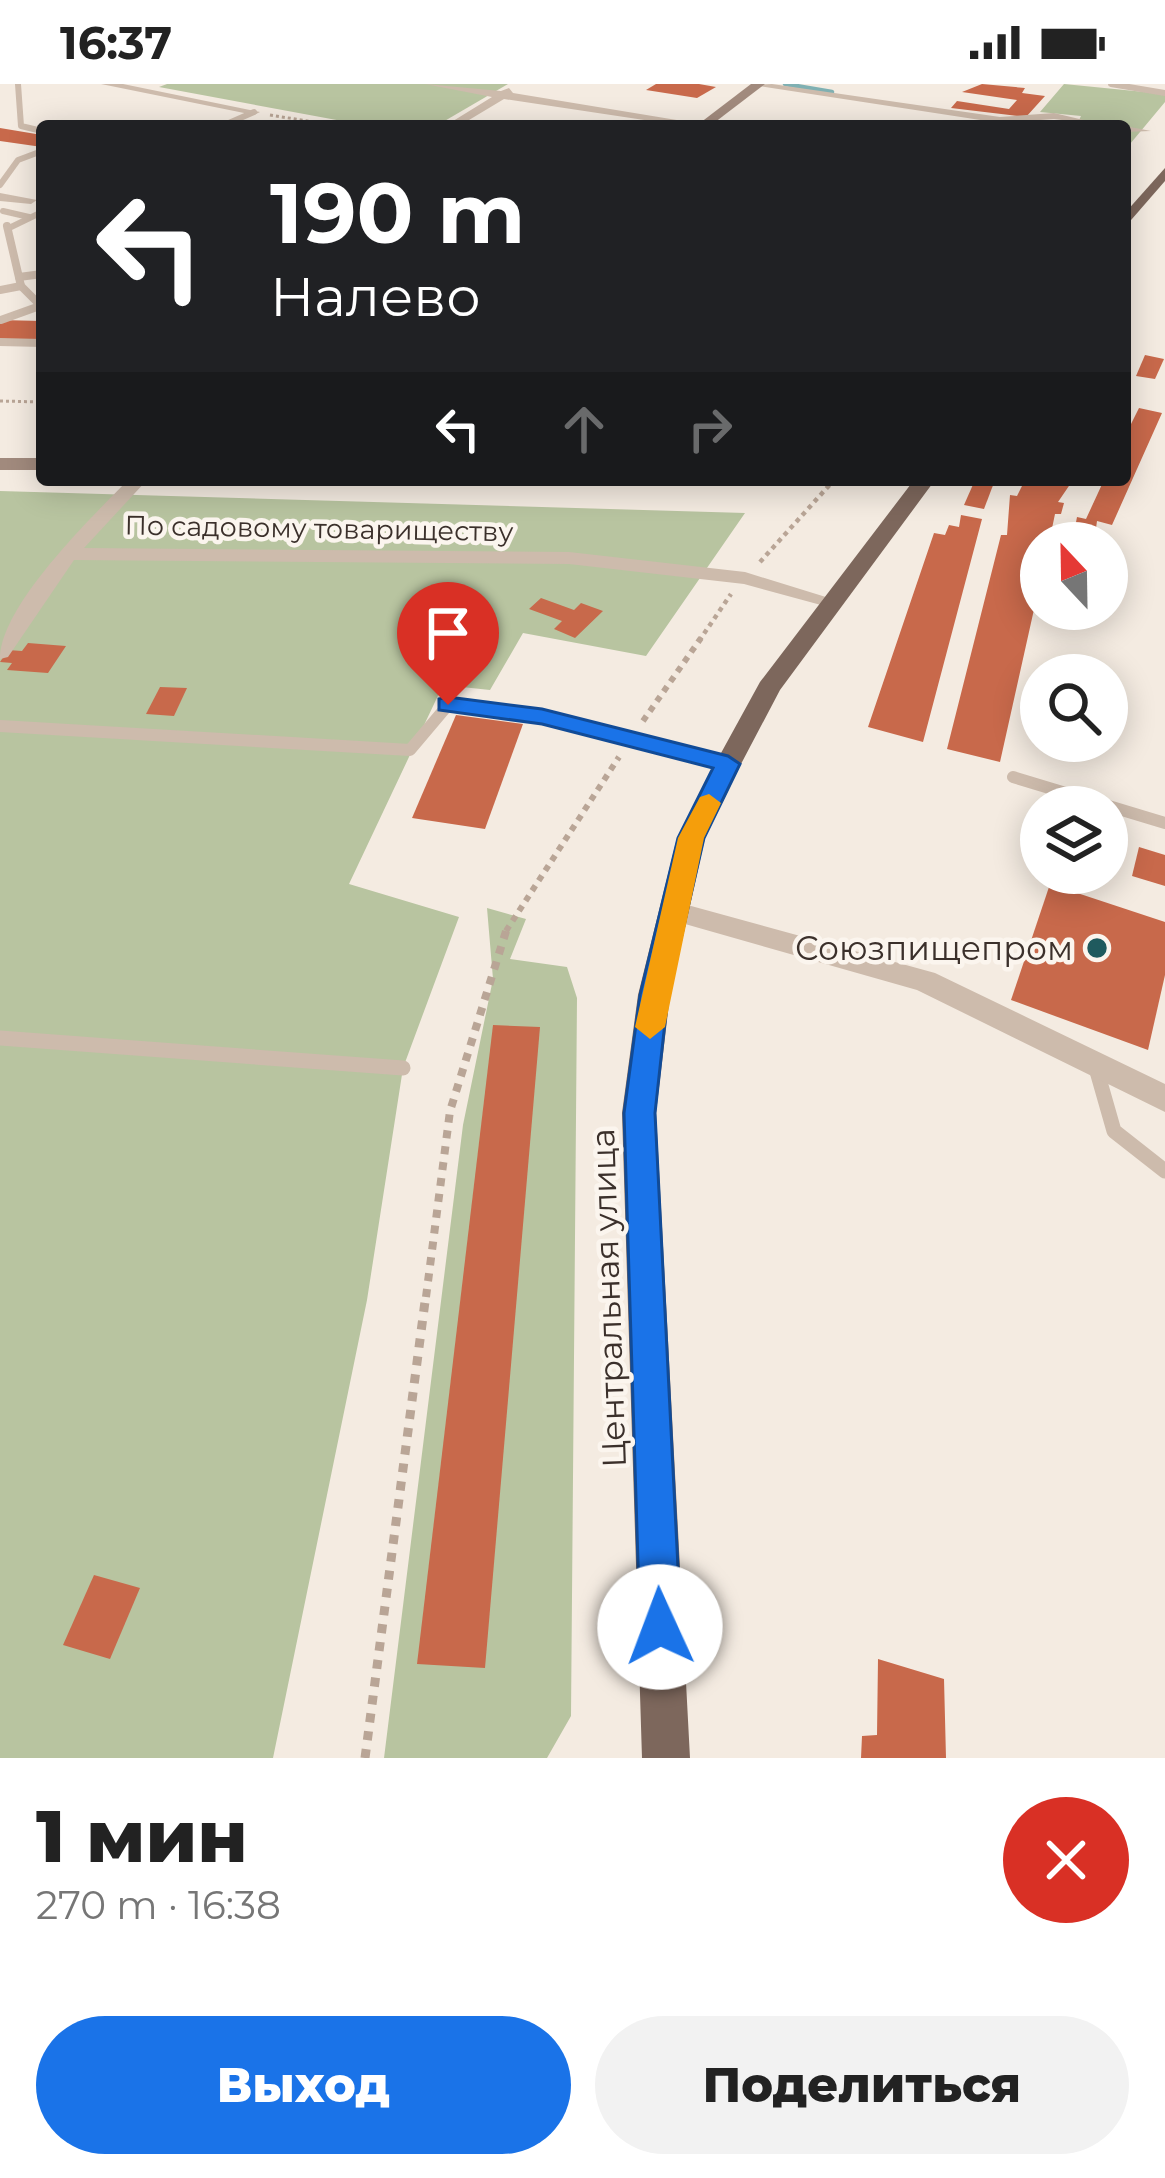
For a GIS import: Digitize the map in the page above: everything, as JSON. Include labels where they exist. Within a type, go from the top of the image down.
[{"type":"main road","points":[[1131,216],[1165,172]]},
{"type":"main road","name":"Центральная улица","points":[[665,1758],[639,1113],[654,995],[691,838],[728,764],[769,688],[920,486]]},
{"type":"street","points":[[106,84],[254,112]]},
{"type":"street","points":[[430,84],[664,120]]},
{"type":"street","points":[[461,120],[520,84]]},
{"type":"street","points":[[712,120],[758,85],[1000,120],[1054,116],[1074,120]]},
{"type":"street","points":[[1131,130],[1144,131]]},
{"type":"street","points":[[1,204],[36,201]]},
{"type":"street","points":[[0,465],[36,464]]},
{"type":"street","points":[[0,652],[68,554],[132,486]]},
{"type":"street","name":"По садовому товариществу","points":[[68,554],[569,558],[745,578],[832,602]]},
{"type":"street","points":[[673,911],[925,981],[1165,1100]]},
{"type":"lane","points":[[17,84],[21,126],[36,130]]},
{"type":"lane","points":[[1111,84],[1165,93]]},
{"type":"lane","points":[[0,98],[16,97]]},
{"type":"lane","points":[[236,120],[254,112]]},
{"type":"lane","points":[[0,185],[18,160],[36,153]]},
{"type":"lane","points":[[1,204],[29,218]]},
{"type":"lane","points":[[36,215],[3,226],[19,277],[36,302]]},
{"type":"lane","points":[[0,249],[11,248]]},
{"type":"lane","points":[[0,269],[19,277]]},
{"type":"lane","points":[[0,290],[19,277],[36,275]]},
{"type":"lane","points":[[1,320],[36,308]]},
{"type":"lane","points":[[0,342],[36,343]]},
{"type":"lane","points":[[0,726],[410,750],[448,705],[542,716],[728,764]]},
{"type":"lane","points":[[1013,777],[1165,824]]},
{"type":"lane","points":[[0,1038],[404,1069]]},
{"type":"lane","points":[[1096,1067],[1114,1130],[1165,1171]]},
{"type":"path","points":[[254,112],[302,120]]},
{"type":"path","points":[[0,401],[36,402]]},
{"type":"path","points":[[364,1758],[450,1111],[489,974],[513,914],[633,737],[745,578],[829,486]]},
{"type":"green space","points":[[508,84],[446,120],[337,120],[159,87]]},
{"type":"green space","points":[[1064,84],[1165,94],[1165,102],[1131,143],[1131,120],[1079,120],[1081,116],[1040,112]]},
{"type":"green space","points":[[0,491],[745,513],[646,656],[523,633],[490,690],[443,685],[349,884],[459,917],[403,1068],[367,1300],[273,1758],[0,1758]]},
{"type":"green space","points":[[487,908],[526,919],[510,959],[567,967],[577,998],[571,1716],[547,1758],[384,1758],[463,1125],[493,979]]},
{"type":"building","points":[[656,84],[716,87],[697,98],[646,90]]},
{"type":"building","points":[[982,84],[1025,88],[1022,93],[1045,96],[1026,117],[951,108],[957,101],[1009,109],[1017,100],[962,92]]},
{"type":"building","points":[[0,128],[36,134],[36,146],[0,141]]},
{"type":"building","points":[[0,320],[36,321],[36,340],[0,339]]},
{"type":"building","points":[[1145,355],[1164,359],[1155,379],[1136,376]]},
{"type":"building","points":[[1139,408],[1162,413],[1131,482],[1131,424]]},
{"type":"building","points":[[972,486],[993,486],[984,509],[964,505]]},
{"type":"building","points":[[1022,486],[1069,486],[1058,502],[1064,503],[1061,514],[1055,514],[1053,522],[1020,522],[1020,630],[1029,630],[1024,654],[1020,654],[1000,762],[947,749],[1001,535],[1007,535],[1010,495],[1017,496]]},
{"type":"building","points":[[1101,486],[1129,486],[1113,522],[1076,522],[1077,517],[1086,519]]},
{"type":"building","points":[[961,515],[982,519],[923,742],[868,727],[934,533],[945,535],[949,525],[959,527]]},
{"type":"building","points":[[541,598],[574,610],[581,603],[603,611],[575,638],[554,629],[562,621],[529,609]]},
{"type":"building","points":[[28,643],[66,646],[48,673],[7,670],[12,663],[0,662],[8,650],[22,651]]},
{"type":"building","points":[[160,687],[187,688],[174,716],[146,714]]},
{"type":"building","points":[[456,715],[523,724],[485,829],[412,818]]},
{"type":"building","points":[[1139,847],[1165,855],[1165,886],[1132,876]]},
{"type":"building","name":"Союзпищепром","points":[[1047,894],[1080,894],[1165,922],[1165,975],[1148,1050],[1011,1000]]},
{"type":"building","points":[[493,1025],[540,1027],[485,1668],[417,1664]]},
{"type":"building","points":[[94,1575],[140,1588],[110,1659],[63,1645]]},
{"type":"building","points":[[878,1659],[944,1679],[946,1758],[861,1758],[862,1736],[877,1735]]},
{"type":"waterway","points":[[785,84],[832,92]]},
{"type":"slow traffic","points":[[650,1027],[691,838],[709,803]]},
{"type":"place","name":"Союзпищепром","points":[[1097,948]]},
{"type":"route","points":[[448,705],[542,716],[728,764],[691,838],[654,995],[639,1113],[660,1627]]}]
